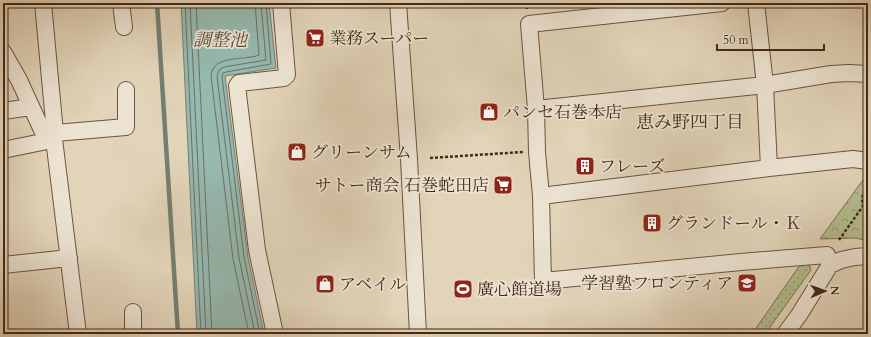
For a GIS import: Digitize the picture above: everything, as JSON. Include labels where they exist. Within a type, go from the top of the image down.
[{"type":"street","points":[[43,3],[52,137],[78,334]]},
{"type":"street","points":[[121,3],[124,27]]},
{"type":"street","points":[[275,334],[257,250],[237,86],[239,83],[284,78],[287,75],[281,3]]},
{"type":"street","points":[[398,3],[418,334]]},
{"type":"street","points":[[722,3],[529,24],[541,196],[543,281],[827,255],[830,265]]},
{"type":"street","points":[[756,3],[766,85],[769,168]]},
{"type":"street","points":[[3,52],[32,107],[52,137]]},
{"type":"street","points":[[536,109],[766,85],[831,74],[868,74]]},
{"type":"street","points":[[3,150],[52,137],[126,127],[126,90]]},
{"type":"street","points":[[3,111],[32,107]]},
{"type":"street","points":[[541,196],[769,168],[853,160],[868,161]]},
{"type":"street","points":[[785,334],[799,315],[830,265],[841,260],[868,256]]},
{"type":"street","points":[[3,265],[69,258]]},
{"type":"street","points":[[133,312],[133,334]]},
{"type":"path","points":[[430,158],[537,152]]},
{"type":"path","points":[[839,240],[863,206],[862,199],[868,185]]},
{"type":"green space","points":[[868,173],[868,224],[866,227],[868,228],[868,241],[856,238],[820,239]]},
{"type":"green space","points":[[802,262],[808,262],[811,270],[765,334],[752,334]]},
{"type":"water","name":"調整池","points":[[181,3],[269,3],[276,68],[225,76],[248,257],[264,334],[197,334]]},
{"type":"waterway","points":[[157,3],[178,334]]},
{"type":"place","name":"業務スーパー","points":[[315,38]]},
{"type":"place","name":"パンセ石巻本店","points":[[489,112]]},
{"type":"place","name":"グリーンサム","points":[[297,152]]},
{"type":"place","name":"フレーズ","points":[[585,166]]},
{"type":"place","name":"サトー商会 石巻蛇田店","points":[[503,185]]},
{"type":"place","name":"グランドール・Ｋ","points":[[652,223]]},
{"type":"place","name":"学習塾フロンティア","points":[[747,283]]},
{"type":"place","name":"アベイル","points":[[325,284]]},
{"type":"place","name":"廣心館道場","points":[[463,289]]},
{"type":"district","name":"恵み野四丁目","points":[[690,122]]}]
